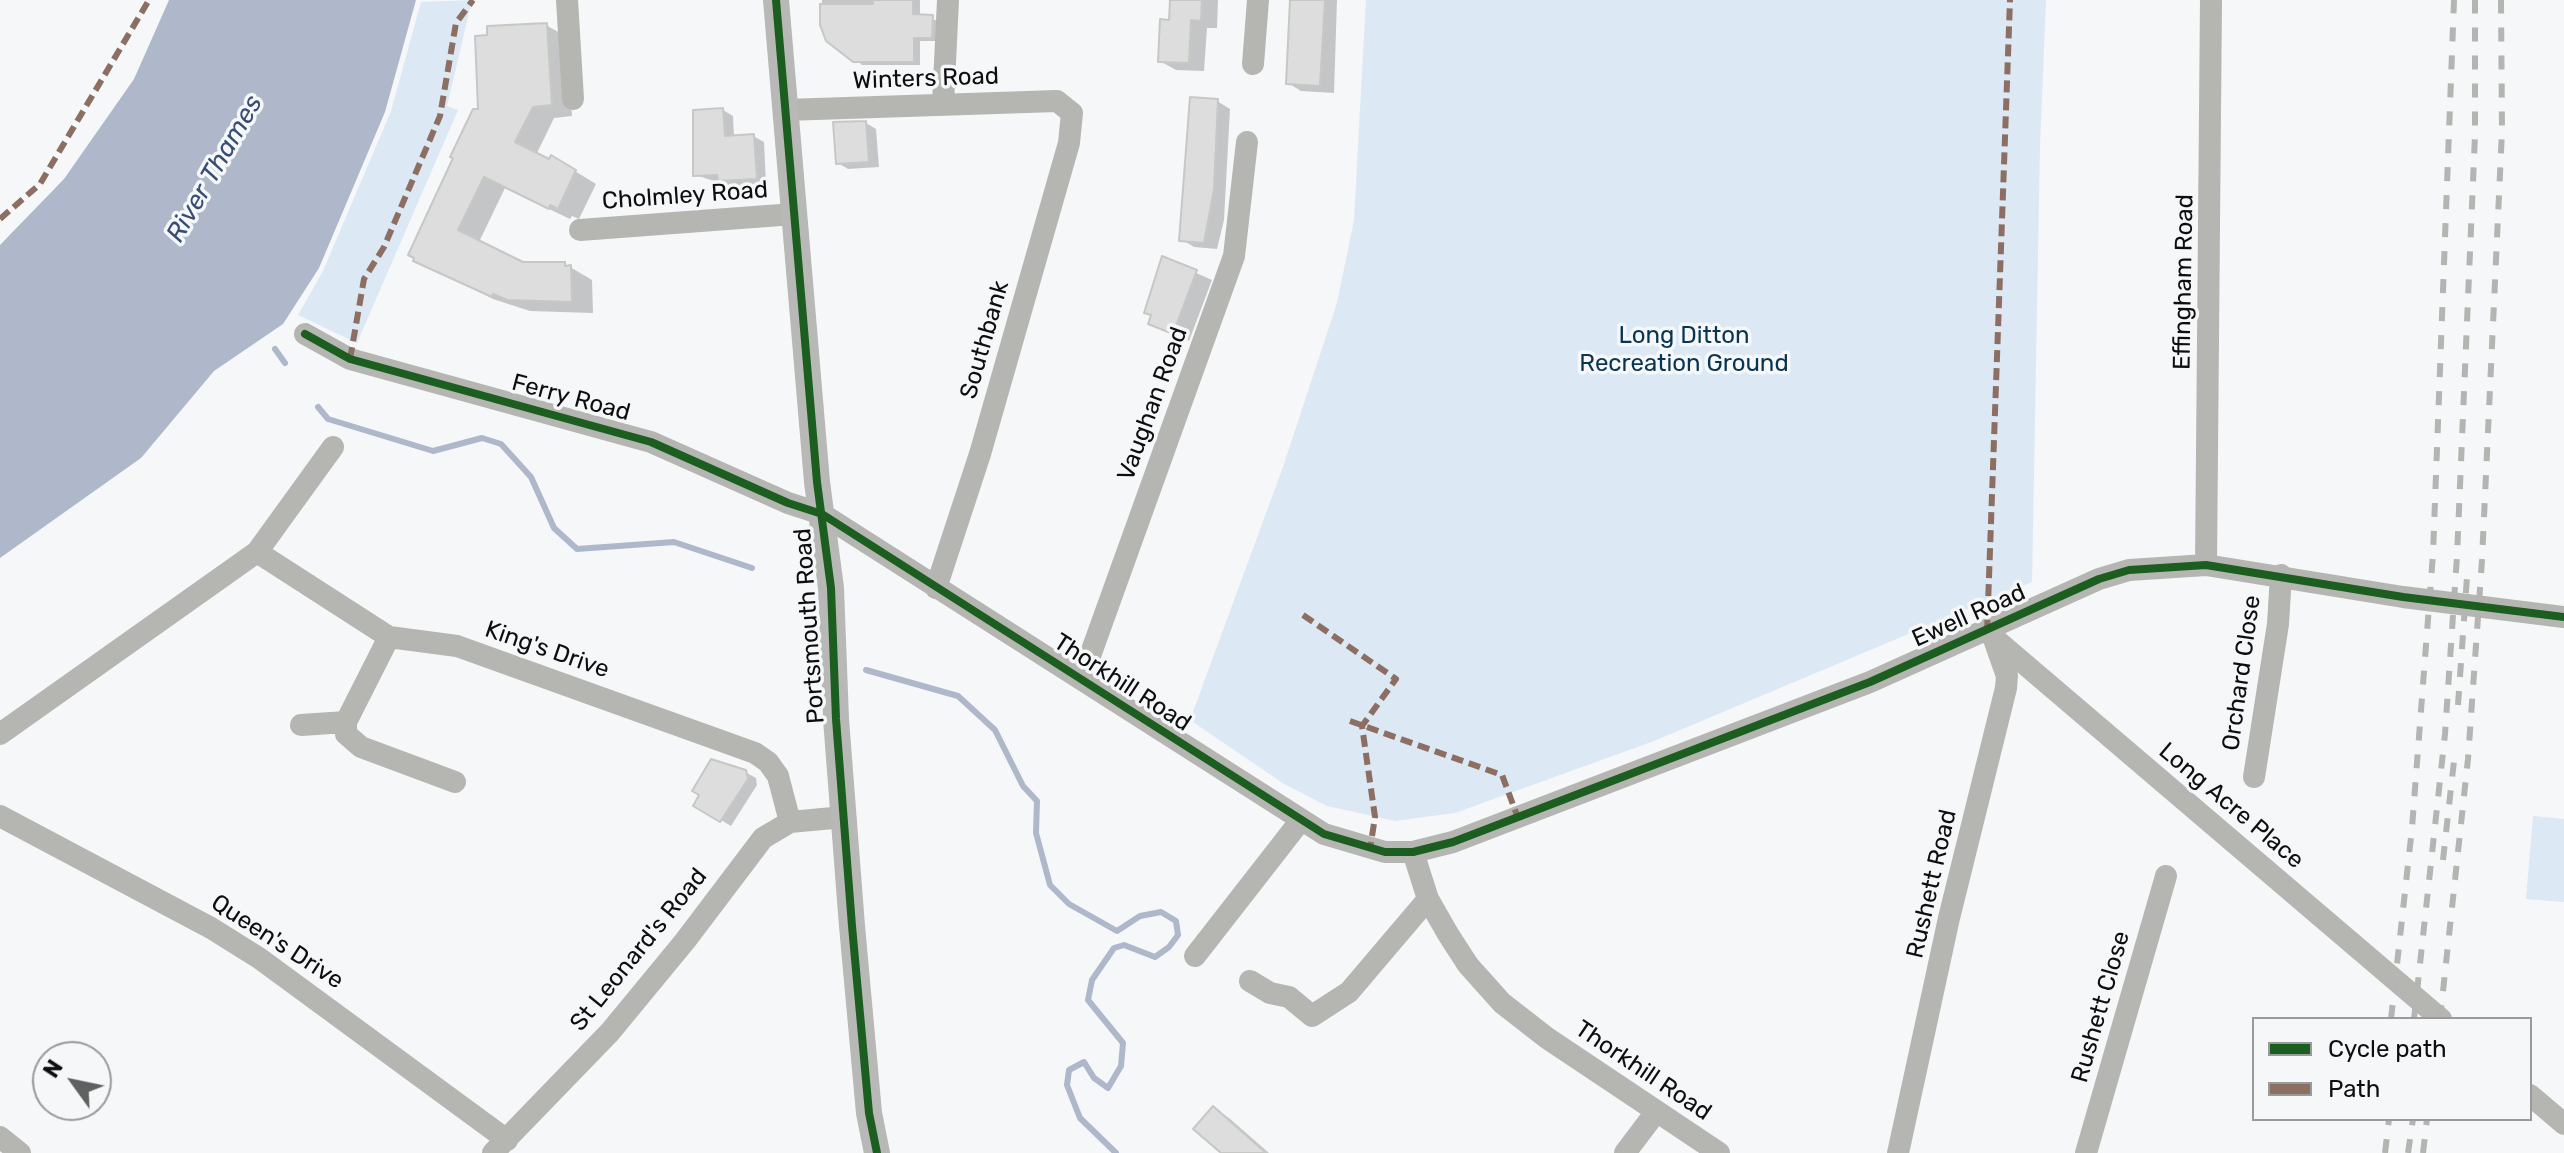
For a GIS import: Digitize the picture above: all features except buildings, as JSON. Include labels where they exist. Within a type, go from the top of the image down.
[{"type":"main road","name":"Portsmouth Road","points":[[776,0],[831,588],[844,817],[869,1113],[877,1153]]},
{"type":"street","points":[[567,0],[573,99]]},
{"type":"street","points":[[943,104],[948,0]]},
{"type":"street","points":[[1253,64],[1258,0]]},
{"type":"street","name":"Effingham Road","points":[[2206,565],[2211,0]]},
{"type":"street","name":"Winters Road","points":[[786,110],[1057,101],[1067,106]]},
{"type":"street","name":"Southbank","points":[[936,588],[980,454],[1069,143],[1073,121],[1067,106]]},
{"type":"street","name":"Vaughan Road","points":[[1082,678],[1234,256],[1247,142]]},
{"type":"street","name":"Cholmley Road","points":[[580,230],[794,214]]},
{"type":"street","name":"Ferry Road","points":[[305,334],[350,359],[651,442],[788,503],[822,514]]},
{"type":"street","points":[[0,734],[257,552],[333,447]]},
{"type":"street","name":"Thorkhill Road","points":[[822,514],[1301,820],[1347,843],[1373,850],[1413,852],[1428,899],[1468,965],[1502,1003],[1547,1038],[1719,1153]]},
{"type":"street","name":"King's Drive","points":[[257,552],[389,637],[457,646],[755,753],[768,762],[778,776],[790,822]]},
{"type":"street","name":"Ewell Road","points":[[1413,852],[1453,842],[1870,682],[2099,579],[2154,567],[2206,565],[2403,597],[2564,617]]},
{"type":"street","name":"Orchard Close","points":[[2254,777],[2279,615],[2281,575]]},
{"type":"street","name":"Long Acre Place","points":[[1987,632],[2439,1017]]},
{"type":"street","name":"Rushett Road","points":[[1898,1153],[1949,918],[2006,688],[2004,662],[1998,646],[1987,632]]},
{"type":"street","points":[[389,637],[346,722],[346,734],[361,747],[455,782]]},
{"type":"street","points":[[301,725],[346,722]]},
{"type":"street","name":"Queen's Drive","points":[[0,816],[211,928],[259,958],[500,1146]]},
{"type":"street","points":[[790,822],[844,817]]},
{"type":"street","points":[[1195,956],[1301,820]]},
{"type":"street","name":"St Leonard's Road","points":[[500,1146],[561,1086],[656,978],[763,838],[790,822]]},
{"type":"street","name":"Rushett Close","points":[[2086,1153],[2166,876]]},
{"type":"street","points":[[1250,981],[1270,993],[1289,997],[1312,1016],[1349,992],[1428,899]]},
{"type":"street","points":[[2532,1097],[2564,1124]]},
{"type":"street","points":[[1625,1153],[1656,1112]]},
{"type":"street","points":[[0,1137],[20,1153]]},
{"type":"green space","points":[[472,0],[447,106],[458,110],[357,343],[298,315],[323,271],[391,111],[421,2]]},
{"type":"green space","name":"Long Ditton Recreation Ground","points":[[1366,0],[2046,0],[2040,145],[2032,582],[1654,741],[1455,813],[1395,821],[1327,806],[1284,784],[1190,720],[1283,467],[1337,303],[1354,220]]},
{"type":"green space","points":[[2533,816],[2564,819],[2564,902],[2526,899]]},
{"type":"water","name":"River Thames","points":[[169,0],[416,0],[385,112],[319,268],[283,324],[214,371],[141,458],[0,558],[0,245],[64,179],[134,79]]},
{"type":"waterway","points":[[275,349],[285,363]]},
{"type":"waterway","points":[[318,407],[328,419],[433,451],[482,438],[501,444],[531,477],[554,528],[577,549],[674,542],[752,568]]},
{"type":"waterway","points":[[866,670],[958,696],[995,730],[1023,786],[1037,801],[1036,833],[1050,885],[1069,904],[1117,931],[1140,916],[1161,912],[1176,921],[1178,935],[1169,947],[1155,957],[1124,945],[1114,948],[1092,980],[1088,1000],[1123,1043],[1121,1066],[1108,1088],[1094,1078],[1084,1062],[1069,1070],[1067,1085],[1080,1118],[1116,1153]]},
{"type":"railway","points":[[2391,1017],[2412,828],[2433,554],[2454,0]]},
{"type":"railway","points":[[2414,1017],[2445,734],[2457,556],[2475,135],[2475,0]]},
{"type":"railway","points":[[2440,1017],[2468,759],[2482,560],[2502,131],[2501,0]]},
{"type":"railway","points":[[2458,705],[2467,577]]},
{"type":"railway","points":[[2443,860],[2454,761]]},
{"type":"railway","points":[[2385,1153],[2389,1121]]},
{"type":"railway","points":[[2408,1153],[2413,1121]]},
{"type":"railway","points":[[2423,1153],[2427,1121]]},
{"type":"marked path","points":[[0,219],[40,184],[149,0]]},
{"type":"marked path","points":[[350,359],[364,279],[384,247],[440,116],[456,23],[473,0]]},
{"type":"marked path","points":[[1987,632],[2010,0]]},
{"type":"marked path","points":[[1303,615],[1396,679],[1362,726],[1375,817],[1370,849]]},
{"type":"marked path","points":[[1350,721],[1502,775],[1518,818]]},
{"type":"cycle path","points":[[776,0],[817,482],[831,588],[836,719],[852,926],[869,1113],[877,1153]]},
{"type":"cycle path","points":[[305,334],[350,359],[651,442],[788,503],[822,514],[1324,834],[1385,852],[1413,852],[1453,842],[1870,682],[2099,579],[2129,570],[2206,565],[2403,597],[2564,617]]}]
